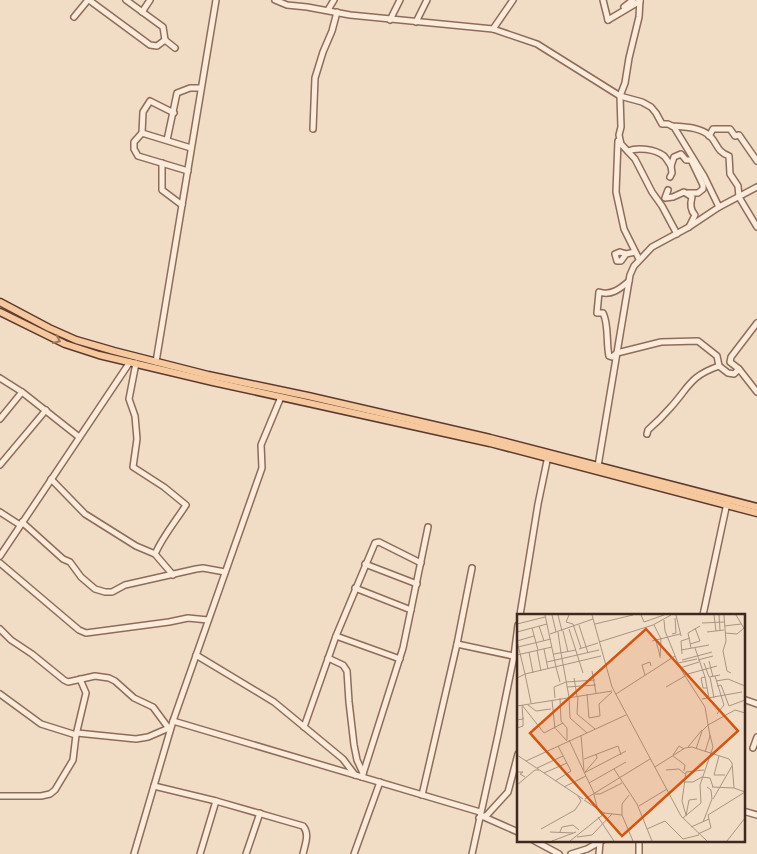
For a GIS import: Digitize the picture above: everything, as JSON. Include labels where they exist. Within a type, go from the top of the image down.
[{"type":"main road","points":[[0,302],[76,340],[156,362],[490,438],[548,456],[727,502],[757,507]]},
{"type":"main road","points":[[0,312],[65,344],[99,354],[281,397],[598,466],[727,502],[757,513]]},
{"type":"street","points":[[74,17],[88,0],[150,45],[157,46],[164,40],[164,27],[126,0]]},
{"type":"street","points":[[142,12],[150,0]]},
{"type":"street","points":[[156,362],[216,0]]},
{"type":"street","points":[[274,0],[350,15],[493,29],[538,44],[620,96],[642,102],[651,107],[662,124],[692,127],[710,136],[721,153],[728,156],[730,174],[738,186],[739,198],[757,227]]},
{"type":"street","points":[[307,6],[310,0]]},
{"type":"street","points":[[328,10],[334,0]]},
{"type":"street","points":[[390,20],[400,0]]},
{"type":"street","points":[[416,22],[427,0]]},
{"type":"street","points":[[493,29],[512,0]]},
{"type":"street","points":[[602,0],[608,20]]},
{"type":"street","points":[[608,20],[633,0]]},
{"type":"street","points":[[608,20],[640,0]]},
{"type":"street","points":[[639,259],[624,229],[616,192],[621,127],[620,96],[625,83],[639,17],[640,0]]},
{"type":"street","points":[[313,129],[315,78],[322,52],[332,32],[337,12]]},
{"type":"street","points":[[164,40],[175,48]]},
{"type":"street","points":[[167,140],[177,93],[190,88],[200,88]]},
{"type":"street","points":[[174,113],[150,101],[143,112],[142,133],[134,142],[135,152],[138,156],[188,172]]},
{"type":"street","points":[[671,126],[676,130],[692,155],[720,207]]},
{"type":"street","points":[[710,136],[713,129],[730,129],[735,136],[739,135],[757,161]]},
{"type":"street","points":[[142,133],[191,148]]},
{"type":"street","points":[[619,135],[621,144],[635,159],[677,234]]},
{"type":"street","points":[[628,151],[634,149],[655,151],[664,156],[671,166]]},
{"type":"street","points":[[668,190],[665,198],[684,192],[698,193],[703,189],[703,185],[691,160],[686,160],[681,154],[674,157],[670,177]]},
{"type":"street","points":[[162,163],[162,190],[182,205]]},
{"type":"street","points":[[598,466],[629,282],[634,266],[652,247],[757,187]]},
{"type":"street","points":[[688,193],[692,198],[692,212],[696,215],[689,227]]},
{"type":"street","points":[[626,254],[635,252]]},
{"type":"street","points":[[617,354],[606,340],[605,317],[603,313],[597,312],[599,292],[618,291],[629,282]]},
{"type":"street","points":[[757,323],[731,357],[730,362],[739,369],[757,392]]},
{"type":"street","points":[[617,354],[661,342],[698,341],[717,356],[719,366],[728,373],[734,374],[739,369]]},
{"type":"street","points":[[0,556],[79,437],[133,362]]},
{"type":"street","points":[[133,362],[129,399],[135,416],[137,439],[133,466],[186,506],[161,540],[155,554]]},
{"type":"street","points":[[647,434],[648,430],[672,407],[692,380],[707,370],[719,366]]},
{"type":"street","points":[[0,378],[22,392],[79,437]]},
{"type":"street","points":[[1,417],[22,392]]},
{"type":"street","points":[[134,854],[170,729],[262,468],[262,445],[281,397]]},
{"type":"street","points":[[0,465],[46,410]]},
{"type":"street","points":[[520,614],[548,456]]},
{"type":"street","points":[[51,479],[85,514],[136,546],[155,554],[173,575]]},
{"type":"street","points":[[703,614],[727,502]]},
{"type":"street","points":[[0,512],[21,524],[63,559],[70,562],[81,576],[99,591],[112,592],[125,586],[203,568],[225,572]]},
{"type":"street","points":[[362,776],[400,659],[428,526]]},
{"type":"street","points":[[304,727],[336,636],[365,564],[376,542],[421,563]]},
{"type":"street","points":[[0,563],[79,630],[86,633],[188,618],[208,620]]},
{"type":"street","points":[[365,564],[417,584]]},
{"type":"street","points":[[422,795],[457,644],[472,568]]},
{"type":"street","points":[[355,588],[411,610]]},
{"type":"street","points":[[0,629],[10,640],[32,654],[68,682],[95,676],[116,681],[134,698],[153,708],[170,729]]},
{"type":"street","points":[[336,636],[400,659]]},
{"type":"street","points":[[471,853],[481,816],[516,656],[517,640]]},
{"type":"street","points":[[457,644],[516,656]]},
{"type":"street","points":[[196,655],[274,702],[343,759],[355,775]]},
{"type":"street","points":[[328,658],[343,665],[347,671],[348,702],[351,710],[354,745],[362,776]]},
{"type":"street","points":[[0,796],[41,796],[50,794],[55,790],[73,760],[76,734],[86,693],[80,679]]},
{"type":"street","points":[[0,694],[41,724],[76,734],[136,739],[170,729]]},
{"type":"street","points":[[744,699],[757,704]]},
{"type":"street","points":[[173,721],[422,795],[481,816],[517,832]]},
{"type":"street","points":[[753,748],[757,736]]},
{"type":"street","points":[[481,816],[508,792],[517,758]]},
{"type":"street","points":[[354,854],[380,782]]},
{"type":"street","points":[[154,786],[216,801],[303,826],[307,830],[304,854]]},
{"type":"street","points":[[200,854],[216,801]]},
{"type":"street","points":[[744,812],[757,815]]},
{"type":"street","points":[[246,854],[260,813]]},
{"type":"street","points":[[537,842],[559,854]]},
{"type":"street","points":[[572,854],[587,850],[599,842]]}]
